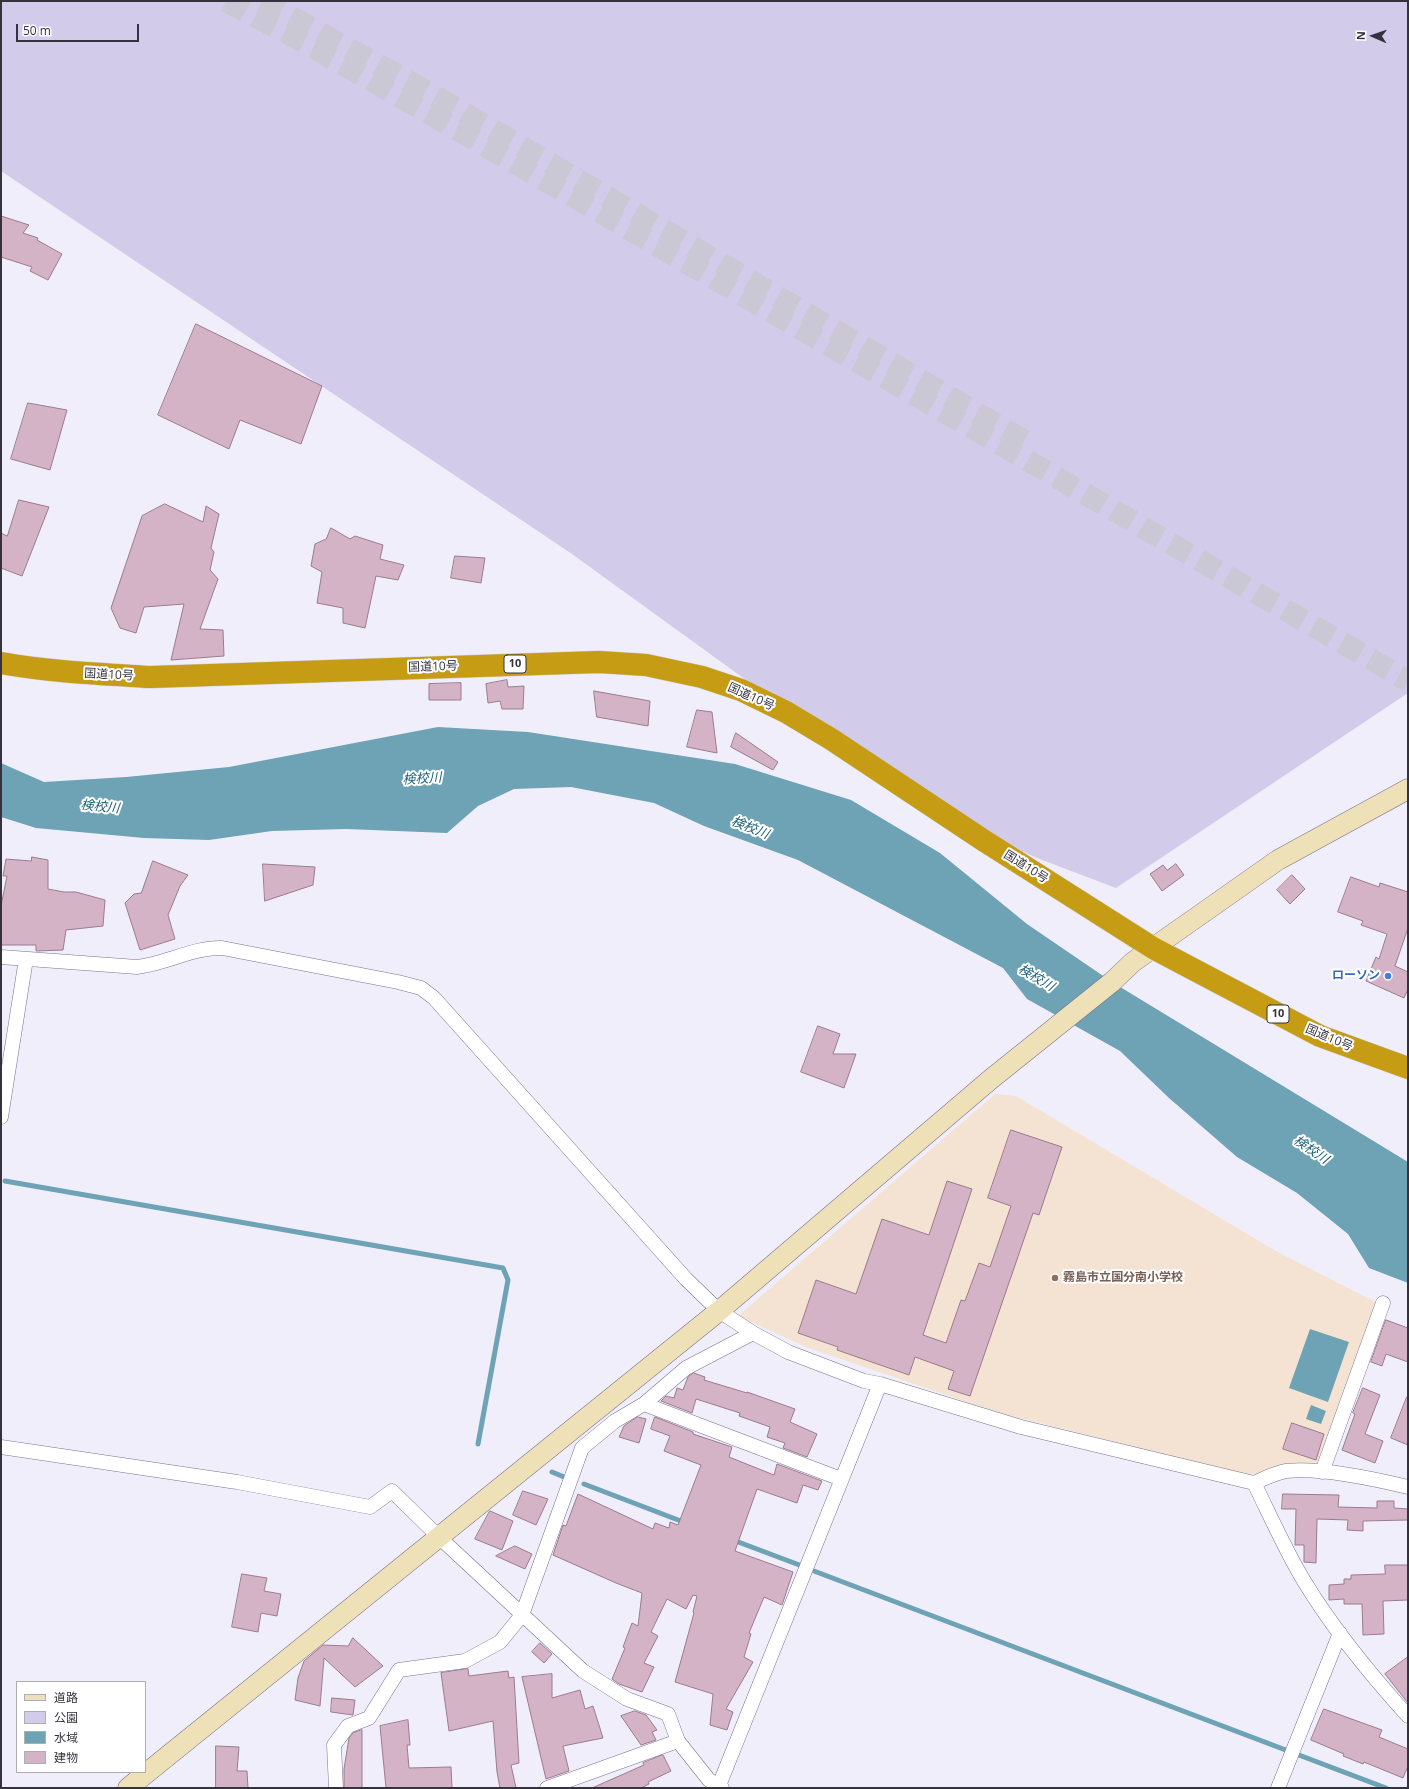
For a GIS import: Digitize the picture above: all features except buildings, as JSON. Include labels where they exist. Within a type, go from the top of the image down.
[{"type":"highway","name":"国道10号","points":[[1,663],[36,669],[84,674],[151,677],[599,662],[646,665],[702,677],[741,690],[786,712],[832,739],[983,840],[1153,948],[1320,1036],[1408,1068]]},
{"type":"main road","points":[[128,1788],[719,1311],[991,1079],[1112,982],[1133,962],[1278,860],[1408,789]]},
{"type":"street","points":[[1,957],[137,967],[152,965],[210,947],[222,948],[398,982],[421,988],[434,998],[686,1279],[719,1311],[753,1333],[788,1352],[864,1380],[1021,1427],[1254,1483],[1274,1474],[1287,1471],[1322,1472],[1408,1487]]},
{"type":"street","points":[[1,1117],[26,959]]},
{"type":"street","points":[[1322,1472],[1383,1303]]},
{"type":"street","points":[[336,1788],[334,1745],[348,1726],[369,1718],[400,1670],[465,1661],[500,1642],[522,1615],[582,1448],[614,1420],[644,1404],[686,1368],[753,1333]]},
{"type":"street","points":[[1,1447],[237,1482],[370,1507],[392,1491],[439,1537],[583,1671],[627,1700],[668,1714],[678,1741],[709,1780],[719,1788],[880,1384]]},
{"type":"street","points":[[644,1404],[841,1479]]},
{"type":"street","points":[[1254,1483],[1303,1580],[1372,1676],[1408,1716]]},
{"type":"street","points":[[1278,1788],[1340,1633]]},
{"type":"street","points":[[547,1788],[678,1741]]},
{"type":"shaded area","name":"霧島市立国分南小学校","points":[[995,1094],[1016,1096],[1274,1250],[1381,1305],[1321,1461],[1271,1473],[1246,1474],[999,1413],[806,1347],[738,1316]]},
{"type":"green space","points":[[1,1],[1408,1],[1408,693],[1116,888],[1037,858],[951,819],[804,722],[572,554],[1,171]]},
{"type":"water","name":"検校川","points":[[438,727],[528,732],[735,764],[851,800],[940,853],[1027,924],[1112,982],[1408,1162],[1408,1283],[1369,1268],[1348,1234],[1297,1193],[1237,1157],[1169,1098],[1120,1051],[1027,999],[1003,968],[798,860],[704,826],[654,803],[571,787],[514,789],[478,806],[447,833],[346,829],[272,831],[209,840],[144,838],[36,828],[1,817],[1,763],[44,782],[126,777],[229,767]]},
{"type":"water","points":[[1310,1329],[1349,1342],[1328,1402],[1289,1388]]},
{"type":"water","points":[[1311,1405],[1326,1411],[1321,1424],[1306,1419]]},
{"type":"waterway","points":[[5,1181],[503,1268],[508,1280],[478,1444]]},
{"type":"waterway","points":[[552,1472],[569,1479]]},
{"type":"waterway","points":[[584,1484],[686,1523]]},
{"type":"waterway","points":[[733,1540],[802,1566]]},
{"type":"waterway","points":[[814,1571],[1386,1788]]},
{"type":"tunnel","points":[[226,1],[287,33],[420,108],[1408,681]]},
{"type":"tunnel","points":[[262,1],[428,92],[1028,443]]},
{"type":"place","name":"ローソン","points":[[1388,976]]},
{"type":"place","name":"霧島市立国分南小学校","points":[[1055,1278]]}]
